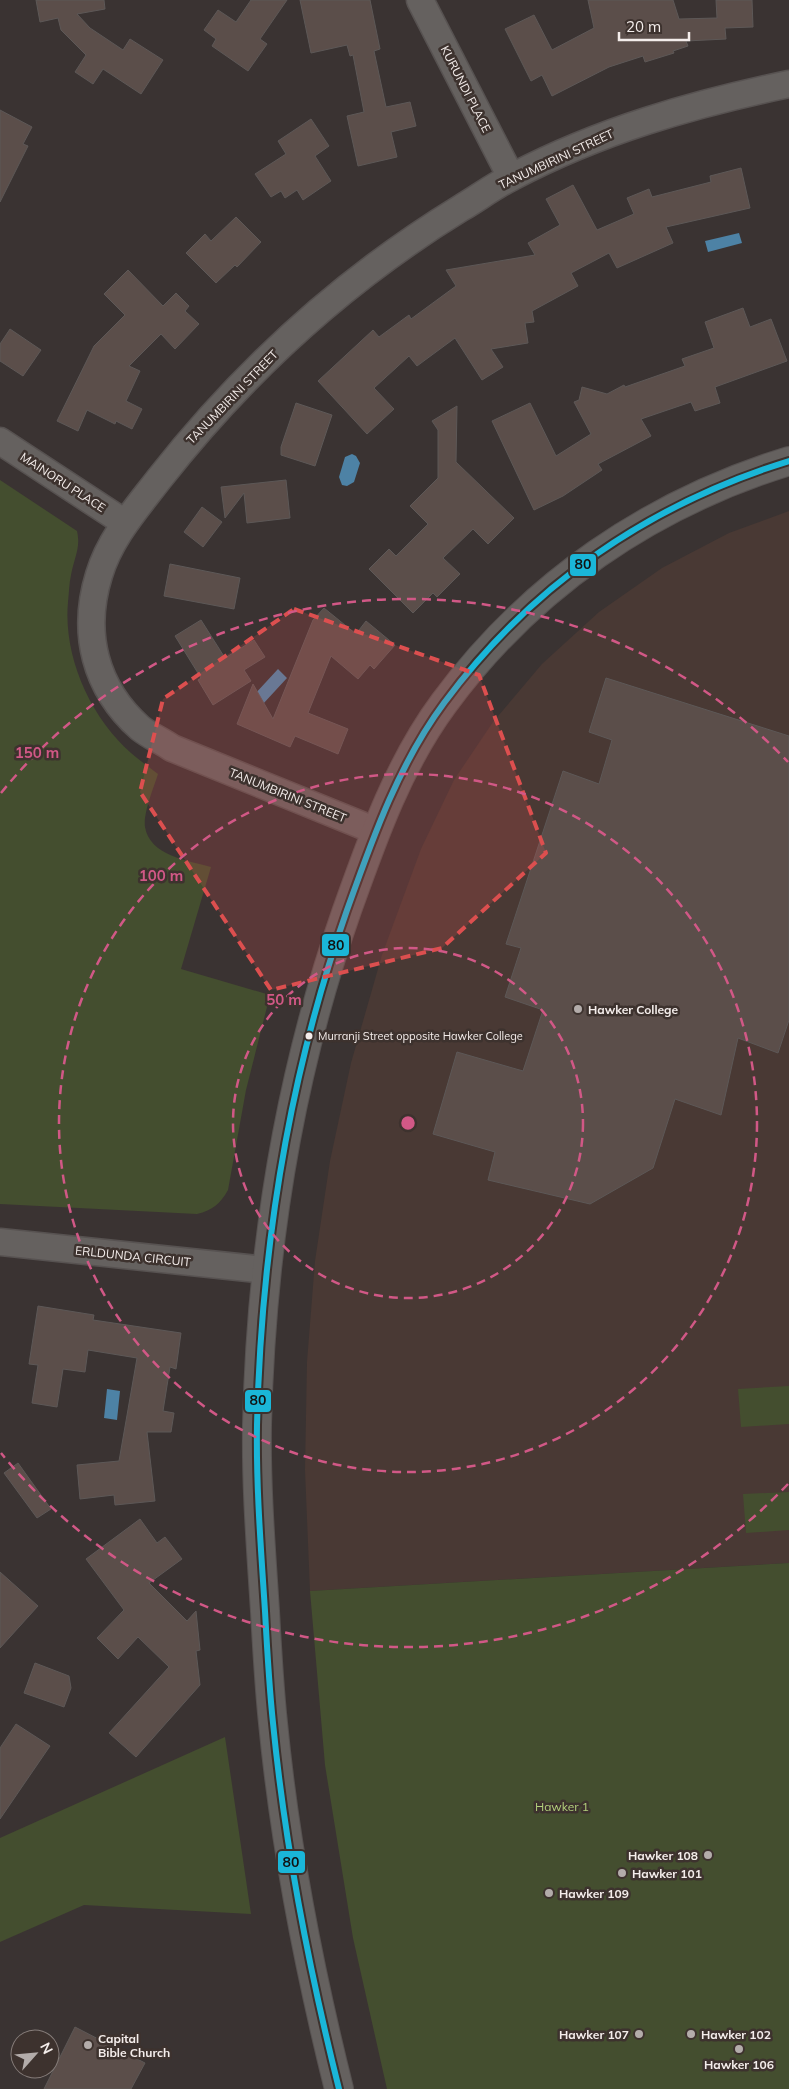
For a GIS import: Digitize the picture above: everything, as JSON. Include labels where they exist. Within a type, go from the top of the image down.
[{"type":"street","name":"KURUNDI PLACE","points":[[420,0],[511,177]]},
{"type":"street","name":"TANUMBIRINI STREET","points":[[376,831],[172,748],[142,729],[118,705],[101,676],[94,652],[91,609],[99,574],[114,539],[184,447],[272,353],[321,309],[427,229],[511,177],[592,140],[633,125],[718,99],[789,84]]},
{"type":"street","name":"MAINORU PLACE","points":[[0,441],[125,523]]},
{"type":"street","points":[[339,2089],[322,2023],[305,1940],[280,1782],[272,1721],[259,1515],[257,1429],[261,1323],[266,1270],[284,1146],[312,1020],[332,954],[376,831],[405,766],[444,704],[491,645],[518,618],[576,568],[640,525],[710,489],[746,474],[789,461]]},
{"type":"street","name":"ERLDUNDA CIRCUIT","points":[[0,1242],[266,1270]]},
{"type":"highlighted area","points":[[294,609],[479,675],[546,853],[442,948],[271,990],[140,792],[163,699]]},
{"type":"shaded area","name":"Hawker College","points":[[789,511],[789,1563],[310,1591],[305,1470],[307,1362],[315,1261],[330,1161],[351,1063],[382,955],[421,849],[454,780],[493,722],[542,664],[599,612],[662,568],[729,533]]},
{"type":"green space","points":[[0,480],[77,531],[78,548],[70,582],[68,623],[70,643],[82,684],[103,722],[116,738],[131,753],[158,774],[149,800],[145,821],[148,837],[162,851],[181,859],[211,867],[181,969],[270,995],[246,1090],[228,1190],[215,1206],[197,1214],[0,1204]]},
{"type":"green space","points":[[789,1386],[789,1424],[741,1427],[738,1389]]},
{"type":"green space","points":[[789,1492],[789,1530],[746,1533],[743,1494]]},
{"type":"green space","name":"Hawker 1","points":[[789,1563],[789,2089],[387,2089],[353,1938],[325,1765],[310,1591]]},
{"type":"green space","points":[[225,1737],[251,1914],[84,1905],[0,1942],[0,1838]]},
{"type":"water","points":[[739,233],[742,243],[708,252],[705,241]]},
{"type":"water","points":[[352,454],[356,456],[360,463],[354,482],[347,486],[342,485],[339,477],[345,457]]},
{"type":"water","points":[[278,669],[287,678],[263,704],[254,695]]},
{"type":"water","points":[[107,1389],[120,1391],[117,1420],[104,1418]]},
{"type":"building","points":[[36,0],[104,0],[105,9],[77,14],[90,28],[123,50],[130,39],[163,60],[141,94],[103,69],[93,84],[75,72],[86,55],[61,30],[58,18],[40,22]]},
{"type":"building","points":[[251,0],[287,0],[260,39],[267,44],[248,71],[212,46],[216,39],[204,30],[218,10],[236,22]]},
{"type":"building","points":[[300,0],[370,0],[380,49],[374,51],[386,107],[410,102],[416,126],[391,132],[397,157],[358,166],[347,116],[364,112],[353,55],[350,56],[347,45],[311,53]]},
{"type":"building","points":[[588,0],[673,0],[679,19],[717,18],[716,0],[752,0],[753,27],[725,28],[726,39],[686,41],[688,46],[673,51],[674,53],[645,62],[643,56],[609,67],[552,96],[542,75],[531,81],[505,29],[534,15],[552,50],[594,28]]},
{"type":"building","points":[[0,110],[32,127],[23,144],[28,146],[0,202]]},
{"type":"building","points":[[311,119],[329,146],[315,156],[331,181],[303,200],[297,190],[285,198],[281,191],[271,197],[255,174],[286,154],[278,141]]},
{"type":"building","points":[[741,168],[750,208],[666,227],[673,243],[617,268],[609,253],[571,273],[578,286],[532,311],[534,322],[525,323],[528,343],[491,349],[503,367],[482,380],[455,338],[417,366],[409,356],[374,388],[394,409],[367,434],[318,381],[373,330],[379,337],[409,315],[411,319],[456,286],[446,270],[535,255],[528,243],[560,225],[546,199],[573,185],[597,230],[634,214],[627,198],[649,189],[652,197],[711,182],[710,176]]},
{"type":"building","points":[[236,217],[261,242],[237,267],[235,265],[216,283],[186,253],[205,234],[211,241]]},
{"type":"building","points":[[128,270],[163,306],[176,293],[189,306],[185,311],[199,324],[175,349],[161,334],[129,366],[140,371],[126,401],[142,409],[132,429],[116,421],[115,424],[87,410],[78,431],[57,421],[94,346],[125,315],[104,294]]},
{"type":"building","points":[[743,308],[750,327],[771,319],[787,361],[715,387],[720,403],[695,411],[691,402],[641,419],[651,436],[598,464],[602,470],[563,496],[534,510],[492,421],[530,403],[556,456],[591,434],[574,402],[579,400],[582,387],[607,394],[624,385],[625,387],[685,366],[682,359],[714,348],[705,322]]},
{"type":"building","points":[[10,329],[41,350],[23,376],[0,361],[0,344]]},
{"type":"building","points":[[296,403],[332,415],[315,466],[281,455],[281,447]]},
{"type":"building","points":[[457,406],[456,462],[514,518],[488,544],[473,529],[443,558],[460,574],[437,597],[433,593],[413,613],[369,569],[389,549],[396,556],[428,524],[410,506],[438,478],[438,430],[432,421]]},
{"type":"building","points":[[286,480],[290,518],[247,523],[244,493],[225,518],[221,487]]},
{"type":"building","points":[[202,507],[222,522],[203,547],[184,532]]},
{"type":"building","points":[[170,564],[240,578],[234,609],[164,596]]},
{"type":"building","points":[[324,608],[356,634],[366,621],[395,645],[374,669],[370,665],[358,679],[331,656],[308,713],[348,729],[338,754],[295,736],[290,747],[237,724],[253,684],[273,719],[313,620]]},
{"type":"building","points":[[201,620],[225,658],[254,640],[265,657],[244,670],[251,681],[213,705],[198,680],[201,678],[175,636]]},
{"type":"building","points":[[606,678],[789,736],[789,1020],[778,1053],[738,1038],[721,1115],[675,1099],[653,1168],[590,1204],[488,1180],[495,1152],[433,1134],[457,1052],[523,1071],[543,1010],[505,997],[521,948],[506,944],[563,771],[599,784],[612,740],[589,732]]},
{"type":"building","points":[[38,1306],[94,1315],[93,1320],[181,1333],[176,1369],[170,1367],[163,1411],[174,1413],[171,1432],[147,1432],[155,1501],[115,1505],[114,1495],[80,1499],[77,1465],[119,1461],[137,1358],[88,1350],[85,1372],[63,1369],[57,1407],[32,1403],[38,1365],[29,1364]]},
{"type":"building","points":[[18,1463],[51,1509],[37,1518],[4,1473]]},
{"type":"building","points":[[140,1519],[157,1543],[165,1537],[182,1559],[149,1583],[187,1621],[196,1611],[200,1650],[196,1651],[200,1685],[136,1757],[109,1733],[169,1667],[138,1637],[118,1659],[97,1638],[124,1610],[86,1559]]},
{"type":"building","points":[[0,1572],[38,1606],[0,1648]]},
{"type":"building","points":[[35,1663],[69,1676],[71,1688],[64,1707],[24,1693]]},
{"type":"building","points":[[16,1724],[50,1746],[0,1819],[0,1748]]},
{"type":"building","name":"Capital Bible Church","points":[[75,2027],[145,2063],[131,2089],[44,2089],[49,2079],[60,2079],[60,2057]]},
{"type":"transit line","name":"80","points":[[339,2089],[308,1953],[284,1815],[268,1667],[257,1471],[257,1425],[264,1295],[281,1166],[308,1038],[346,913],[376,831],[400,777],[428,727],[444,703],[478,660],[515,621],[555,586],[597,554],[642,525],[689,500],[738,479],[789,461]]},
{"type":"place","name":"Hawker College","points":[[578,1009]]},
{"type":"place","name":"Murranji Street opposite Hawker College","points":[[309,1036]]},
{"type":"place","name":"Hawker 108","points":[[708,1855]]},
{"type":"place","name":"Hawker 101","points":[[622,1873]]},
{"type":"place","name":"Hawker 109","points":[[549,1893]]},
{"type":"place","name":"Hawker 107","points":[[639,2034]]},
{"type":"place","name":"Hawker 102","points":[[691,2034]]},
{"type":"place","name":"Capital Bible Church","points":[[88,2045]]},
{"type":"place","name":"Hawker 106","points":[[739,2049]]}]
